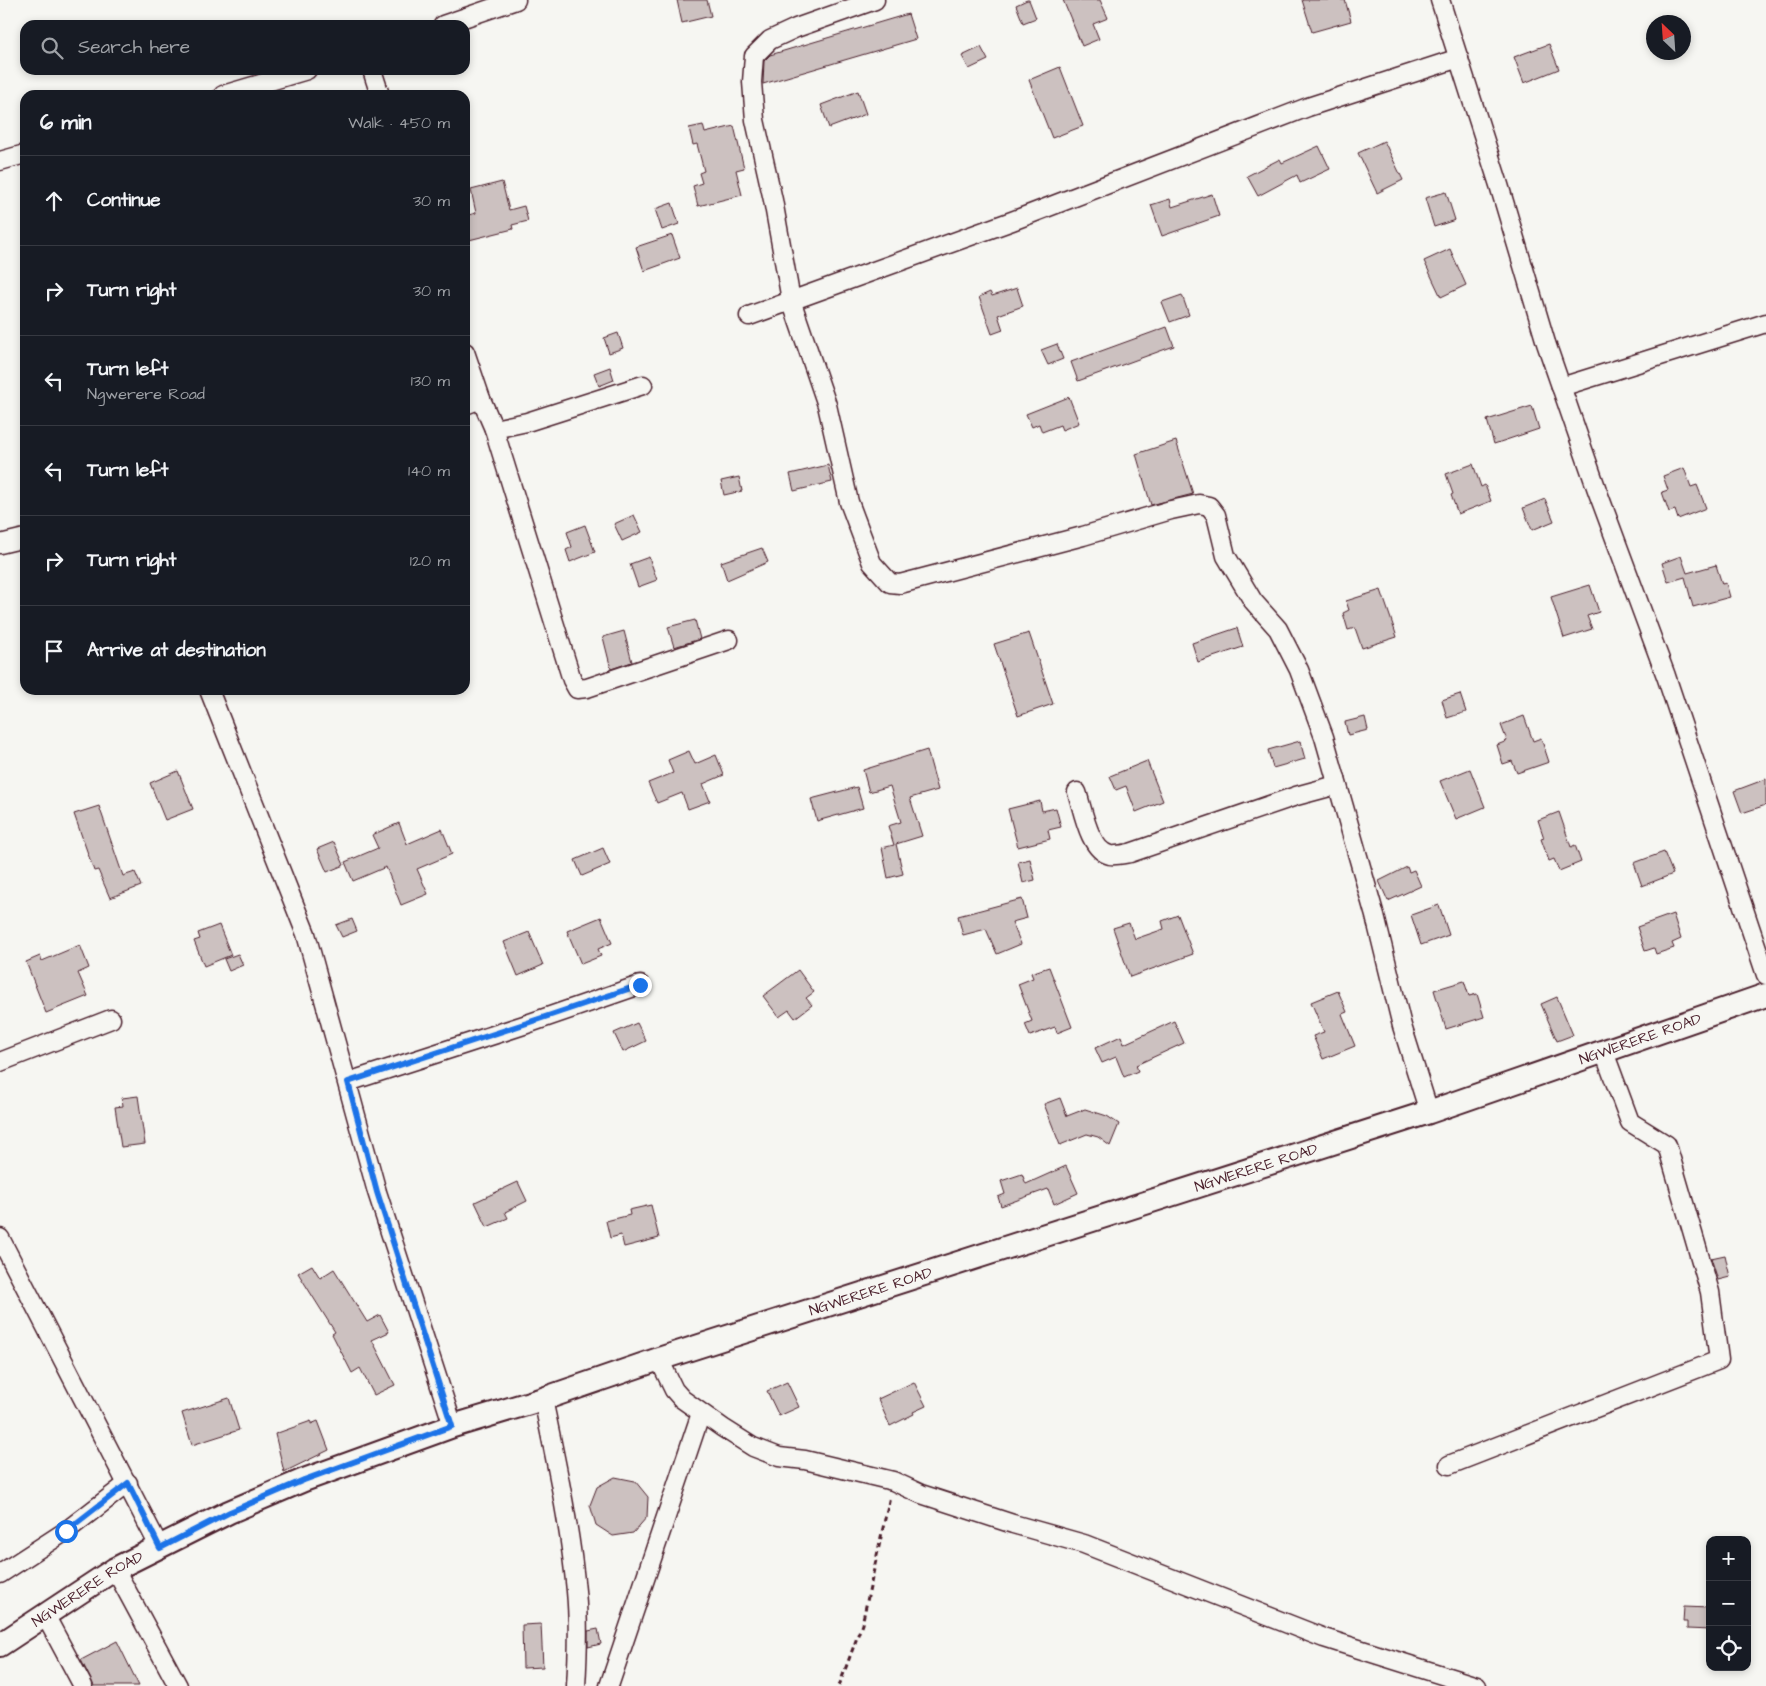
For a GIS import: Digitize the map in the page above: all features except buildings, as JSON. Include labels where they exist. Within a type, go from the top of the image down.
[{"type":"main road","name":"NGWERERE ROAD","points":[[0,1645],[115,1570],[230,1512],[304,1480],[452,1426],[543,1399],[1429,1112],[1766,995]]},
{"type":"street","points":[[458,20],[516,0]]},
{"type":"street","points":[[875,0],[796,28],[770,40],[754,56],[752,82],[755,120],[773,200],[791,300],[827,405],[848,502],[872,563],[890,583],[900,584],[1083,536],[1171,510],[1199,504],[1209,506],[1216,515],[1226,556],[1253,602],[1278,629],[1298,670],[1324,736],[1375,916],[1402,1026],[1429,1112]]},
{"type":"street","points":[[1440,0],[1499,185],[1546,343],[1666,676],[1766,974]]},
{"type":"street","points":[[749,316],[1012,221],[1308,107],[1459,58]]},
{"type":"street","points":[[240,90],[290,75]]},
{"type":"street","points":[[374,75],[378,90]]},
{"type":"street","points":[[0,161],[20,155]]},
{"type":"street","points":[[1561,387],[1766,323]]},
{"type":"street","points":[[470,383],[473,402],[494,429],[572,680],[577,689],[587,688],[729,640]]},
{"type":"street","points":[[494,429],[527,422],[643,385]]},
{"type":"street","points":[[0,544],[20,539]]},
{"type":"street","points":[[211,695],[306,934],[377,1192],[452,1426]]},
{"type":"street","points":[[1078,792],[1092,839],[1101,851],[1112,856],[1130,853],[1296,796],[1333,786],[1336,778]]},
{"type":"street","points":[[348,1082],[640,985]]},
{"type":"street","points":[[0,1062],[111,1019]]},
{"type":"street","points":[[1449,1465],[1719,1360],[1710,1292],[1667,1145],[1630,1122],[1604,1052]]},
{"type":"street","points":[[0,1238],[160,1548]]},
{"type":"street","points":[[659,1360],[674,1390],[682,1399],[753,1447],[779,1456],[805,1460],[893,1481],[921,1494],[1012,1524],[1084,1544],[1324,1638],[1477,1686]]},
{"type":"street","points":[[543,1399],[561,1489],[576,1591],[578,1652],[576,1686]]},
{"type":"street","points":[[609,1686],[701,1413]]},
{"type":"street","points":[[0,1574],[66,1531],[128,1483]]},
{"type":"street","points":[[115,1570],[178,1686]]},
{"type":"street","points":[[45,1615],[83,1686]]},
{"type":"path","points":[[839,1686],[862,1624],[893,1481]]},
{"type":"route","points":[[66,1531],[128,1483],[160,1548],[230,1512],[304,1480],[452,1426],[377,1192],[348,1082],[640,985]]}]
